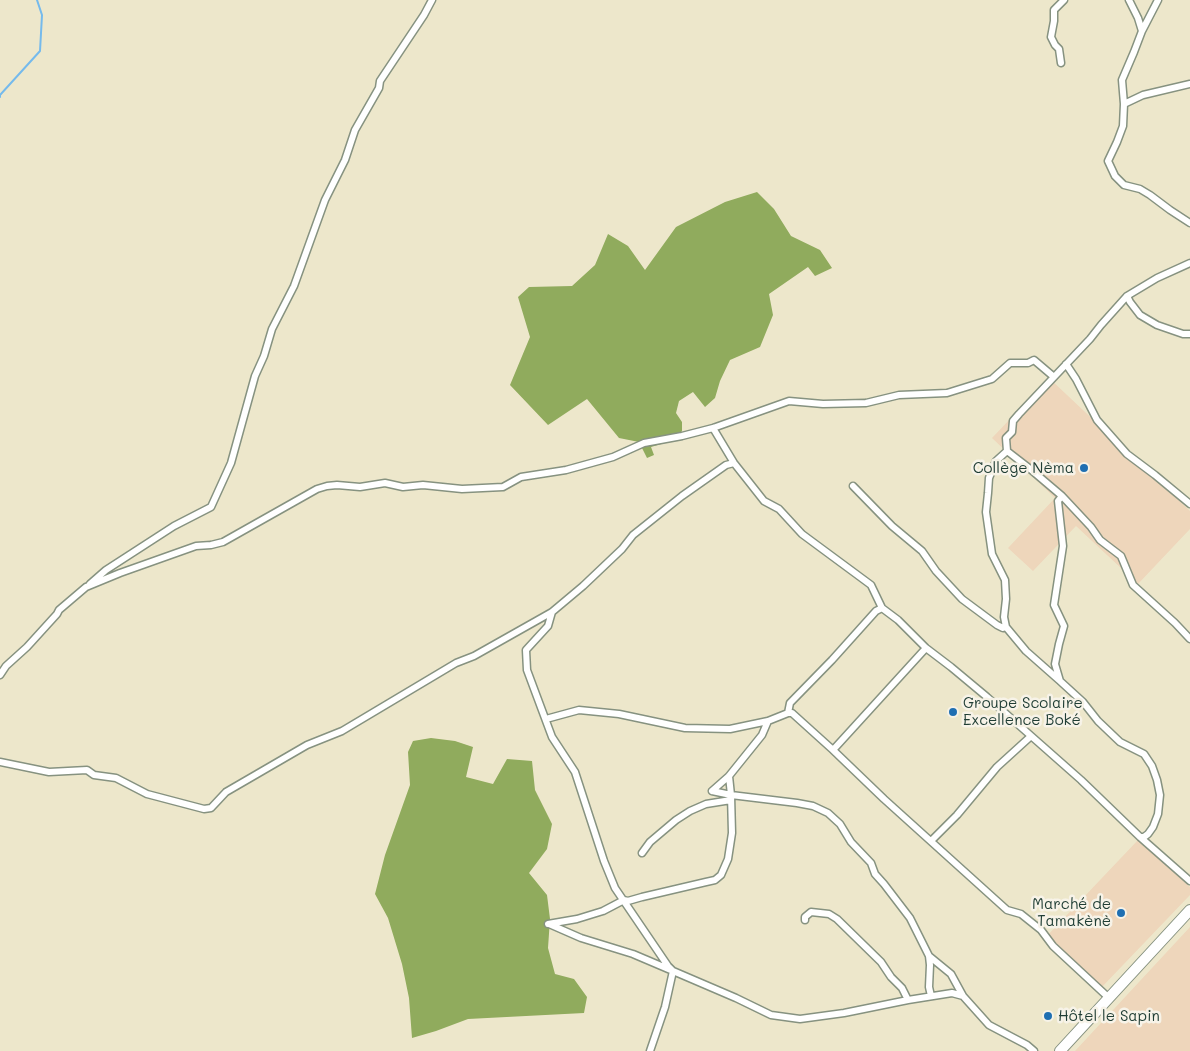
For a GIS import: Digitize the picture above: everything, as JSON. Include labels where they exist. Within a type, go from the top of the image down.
[{"type":"highway","points":[[1060,1051],[1190,910]]},
{"type":"street","points":[[0,676],[6,666],[27,647],[58,614],[59,610],[106,570],[174,526],[212,507],[231,463],[254,376],[264,356],[272,329],[294,286],[325,200],[345,160],[355,130],[379,88],[380,81],[432,0]]},
{"type":"street","points":[[1061,63],[1059,49],[1051,37],[1054,10],[1064,0]]},
{"type":"street","points":[[1129,0],[1142,31]]},
{"type":"street","points":[[1158,0],[1142,31],[1122,80],[1123,126],[1118,142],[1108,161],[1115,176],[1124,185],[1140,189],[1190,223]]},
{"type":"street","points":[[1124,104],[1143,95],[1190,84]]},
{"type":"street","points":[[1190,263],[1157,278],[1127,296],[1090,339],[1013,421],[1012,432],[1006,438],[1007,450],[1062,496],[1091,527],[1100,540],[1121,556],[1133,585],[1190,639]]},
{"type":"street","points":[[1127,296],[1140,315],[1157,325],[1183,334],[1190,334]]},
{"type":"street","points":[[86,587],[196,546],[223,542],[318,489],[327,486],[337,485],[360,488],[385,483],[403,487],[423,485],[462,489],[503,487],[521,477],[566,470],[613,457],[644,443],[713,428],[789,401],[823,404],[866,403],[898,395],[947,393],[992,379],[1010,363],[1028,363],[1034,360],[1054,378]]},
{"type":"street","points":[[1066,364],[1097,420],[1115,441],[1127,454],[1190,504]]},
{"type":"street","points":[[713,428],[734,463],[764,502],[779,509],[802,534],[871,585],[882,608],[1081,780],[1190,881]]},
{"type":"street","points":[[1007,450],[996,461],[989,478],[986,512],[992,554],[1005,580],[1006,599],[1004,617],[1006,627],[1026,651],[1083,702],[1098,721],[1120,742],[1144,754],[1152,766],[1160,795],[1158,814],[1148,834],[1144,837],[1140,836]]},
{"type":"street","points":[[0,762],[49,772],[87,770],[94,775],[116,778],[148,794],[204,809],[211,808],[226,792],[307,745],[342,731],[456,663],[474,656],[552,612],[622,549],[633,535],[682,496],[726,465],[734,463]]},
{"type":"street","points":[[853,486],[892,526],[922,551],[936,571],[962,598],[997,625],[1003,628],[1006,627]]},
{"type":"street","points":[[1060,681],[1055,664],[1064,626],[1054,605],[1063,546],[1058,501],[1062,496]]},
{"type":"street","points":[[788,713],[790,703],[876,611],[882,608]]},
{"type":"street","points":[[552,612],[548,626],[526,650],[527,670],[552,737],[575,772],[614,888],[673,972]]},
{"type":"street","points":[[833,750],[926,648]]},
{"type":"street","points":[[546,719],[579,710],[619,714],[685,728],[730,729],[768,721],[792,713],[1007,910],[1021,914],[1041,930],[1053,946],[1109,998]]},
{"type":"street","points":[[768,721],[762,735],[729,776],[712,791],[731,798],[813,806],[828,814],[840,824],[851,842],[866,858],[875,874],[910,918],[929,956],[931,996]]},
{"type":"street","points":[[931,840],[957,815],[997,767],[1030,737]]},
{"type":"street","points":[[729,776],[732,833],[728,859],[721,875],[714,880],[628,901],[624,900],[603,911],[577,919],[548,924],[581,938],[633,954],[771,1015],[800,1019],[844,1014],[908,1000],[952,993],[963,996]]},
{"type":"street","points":[[642,853],[650,842],[690,811],[706,804],[731,798]]},
{"type":"street","points":[[805,920],[811,912],[829,914],[836,918],[881,962],[891,977],[902,988],[908,1000]]},
{"type":"street","points":[[929,956],[951,974],[963,996],[989,1025],[1034,1051]]},
{"type":"street","points":[[650,1051],[673,972]]},
{"type":"shaded area","name":"Collège Nèma","points":[[1049,378],[1190,511],[1190,529],[1138,584],[1076,526],[1033,571],[1008,548],[1055,498],[992,438]]},
{"type":"shaded area","points":[[1138,840],[1190,887],[1190,895],[1101,988],[1045,938]]},
{"type":"shaded area","points":[[1190,927],[1190,1051],[1075,1051]]},
{"type":"green space","points":[[757,192],[774,209],[791,236],[820,250],[832,268],[815,276],[808,267],[769,294],[773,315],[760,347],[730,360],[720,381],[715,398],[705,407],[693,392],[679,401],[676,413],[682,422],[682,431],[675,440],[651,447],[654,455],[647,458],[639,442],[619,438],[587,399],[548,425],[510,385],[530,337],[518,297],[529,287],[572,286],[595,265],[608,234],[628,246],[645,270],[676,227],[725,202]]},
{"type":"green space","points":[[431,738],[455,741],[473,747],[466,777],[493,784],[507,759],[532,761],[535,790],[552,824],[547,849],[529,873],[547,895],[550,919],[548,948],[555,974],[574,979],[587,997],[584,1013],[468,1019],[412,1038],[409,998],[402,964],[388,918],[375,894],[385,855],[410,785],[408,752],[413,741]]},
{"type":"waterway","points":[[0,97],[40,51],[42,15],[37,0]]},
{"type":"place","name":"Collège Nèma","points":[[1084,468]]},
{"type":"place","name":"Groupe Scolaire Excellence Boké","points":[[953,712]]},
{"type":"place","name":"Marché de Tamakènè","points":[[1121,913]]},
{"type":"place","name":"Hôtel le Sapin","points":[[1048,1016]]}]
